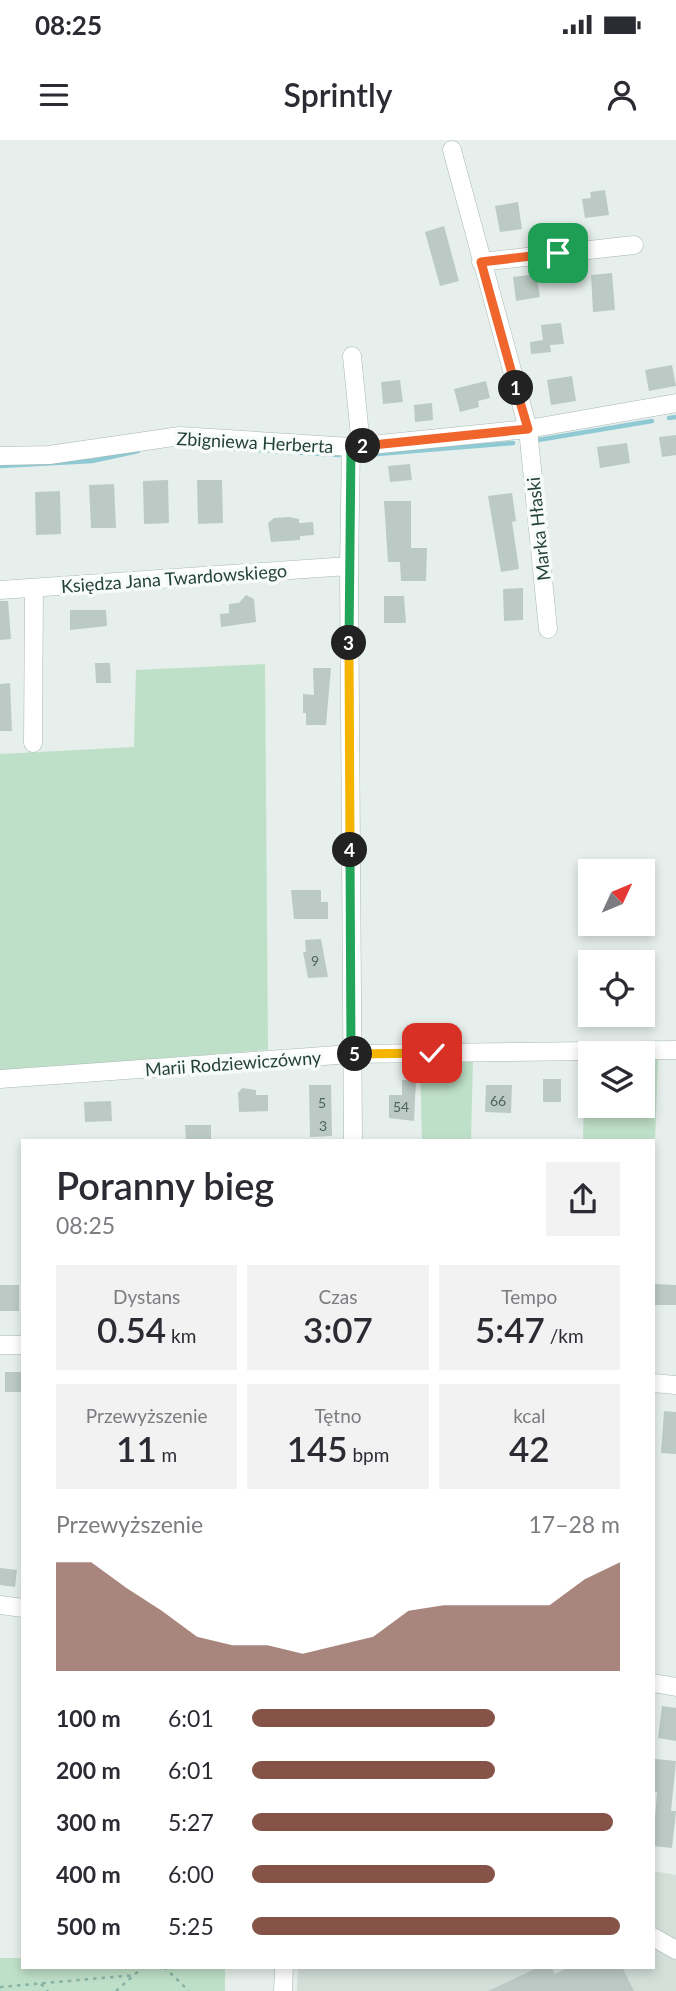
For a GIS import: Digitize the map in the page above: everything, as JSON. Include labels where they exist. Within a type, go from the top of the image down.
[{"type":"street","name":"Marka Hłaski","points":[[452,150],[528,429],[548,629]]},
{"type":"street","points":[[481,262],[634,245]]},
{"type":"street","points":[[352,356],[356,447],[349,566],[353,1139]]},
{"type":"street","name":"Zbigniewa Herberta","points":[[0,456],[50,455],[180,436],[356,447],[528,429],[676,403]]},
{"type":"street","name":"Księdza Jana Twardowskiego","points":[[0,590],[349,566]]},
{"type":"street","points":[[33,743],[34,588]]},
{"type":"street","name":"Marii Rodziewiczówny","points":[[0,1079],[351,1054],[676,1050]]},
{"type":"street","points":[[0,1345],[21,1345]]},
{"type":"street","points":[[655,1383],[676,1385]]},
{"type":"street","points":[[0,1605],[21,1608]]},
{"type":"street","points":[[655,1683],[676,1687]]},
{"type":"street","points":[[655,1938],[676,1950]]},
{"type":"street","points":[[283,1991],[284,1969]]},
{"type":"path","points":[[116,1991],[141,1969]]},
{"type":"path","points":[[166,1969],[189,1991]]},
{"type":"path","points":[[0,1987],[135,1975]]},
{"type":"path","points":[[41,1984],[48,1991]]},
{"type":"shaded area","points":[[655,1871],[676,1875],[676,1991],[297,1991],[298,1969],[655,1969]]},
{"type":"green space","points":[[265,664],[268,1050],[0,1071],[0,754],[134,747],[136,670]]},
{"type":"green space","points":[[655,1058],[658,1058],[655,1142],[655,1139],[583,1139],[584,1118],[655,1118]]},
{"type":"green space","points":[[473,1059],[471,1139],[422,1139],[420,1060]]},
{"type":"green space","points":[[0,1958],[21,1958],[21,1969],[225,1969],[225,1991],[0,1991]]},
{"type":"building","points":[[605,190],[609,215],[585,218],[582,199],[591,198],[590,192]]},
{"type":"building","points":[[518,202],[522,229],[500,232],[495,206]]},
{"type":"building","points":[[444,226],[459,281],[440,286],[425,232]]},
{"type":"building","points":[[612,273],[615,310],[593,312],[591,275]]},
{"type":"building","points":[[536,274],[540,297],[516,301],[513,277]]},
{"type":"building","points":[[561,323],[564,344],[550,345],[551,352],[531,354],[530,342],[543,340],[541,325]]},
{"type":"building","points":[[672,365],[676,386],[649,391],[645,370]]},
{"type":"building","points":[[572,376],[576,401],[551,405],[547,380]]},
{"type":"building","points":[[400,380],[403,402],[383,404],[381,382]]},
{"type":"building","points":[[486,381],[490,398],[478,401],[479,407],[460,412],[454,389]]},
{"type":"building","points":[[432,403],[433,420],[415,422],[414,405]]},
{"type":"building","points":[[676,435],[676,455],[662,457],[659,437]]},
{"type":"building","points":[[627,443],[630,463],[600,468],[597,447]]},
{"type":"building","points":[[410,464],[412,480],[390,482],[388,466]]},
{"type":"building","points":[[168,480],[169,523],[144,524],[143,481]]},
{"type":"building","points":[[197,480],[222,480],[223,523],[198,524]]},
{"type":"building","points":[[114,484],[116,528],[91,528],[89,485]]},
{"type":"building","points":[[60,491],[61,534],[36,535],[35,492]]},
{"type":"building","points":[[512,493],[516,521],[512,522],[519,569],[501,572],[488,496]]},
{"type":"building","points":[[384,501],[411,501],[411,548],[427,548],[426,581],[401,581],[400,562],[388,562]]},
{"type":"building","points":[[274,518],[299,519],[299,523],[313,522],[314,535],[300,536],[300,540],[271,542],[268,523]]},
{"type":"building","points":[[523,588],[523,620],[504,621],[503,589]]},
{"type":"building","points":[[246,595],[254,599],[256,622],[221,627],[220,614],[229,613],[229,604],[239,603]]},
{"type":"building","points":[[384,596],[404,596],[406,623],[384,623]]},
{"type":"building","points":[[0,601],[8,601],[11,639],[0,640]]},
{"type":"building","points":[[70,610],[106,610],[107,626],[70,630]]},
{"type":"building","points":[[95,663],[110,663],[111,683],[96,683]]},
{"type":"building","points":[[313,668],[331,668],[326,725],[306,725],[306,713],[303,713],[303,694],[314,695]]},
{"type":"building","points":[[10,683],[12,731],[0,731],[0,684]]},
{"type":"building","points":[[291,890],[321,890],[321,902],[328,902],[328,919],[294,919]]},
{"type":"building","points":[[321,939],[328,977],[308,978],[303,952],[306,952],[305,940]]},
{"type":"building","points":[[543,1079],[561,1079],[561,1102],[543,1102]]},
{"type":"building","points":[[402,1080],[416,1080],[414,1121],[389,1118],[389,1095],[402,1095]]},
{"type":"building","points":[[309,1085],[331,1085],[332,1136],[310,1137]]},
{"type":"building","points":[[486,1085],[512,1085],[511,1113],[485,1112]]},
{"type":"building","points":[[242,1088],[256,1090],[256,1095],[268,1095],[268,1111],[239,1112],[238,1093]]},
{"type":"building","points":[[111,1101],[112,1121],[85,1122],[84,1102]]},
{"type":"building","points":[[185,1125],[211,1125],[211,1139],[186,1139]]},
{"type":"building","points":[[655,1284],[676,1285],[676,1305],[655,1305]]},
{"type":"building","points":[[0,1285],[19,1285],[19,1311],[0,1311]]},
{"type":"building","points":[[5,1372],[21,1372],[21,1392],[5,1392]]},
{"type":"building","points":[[664,1411],[676,1412],[676,1454],[661,1453]]},
{"type":"building","points":[[0,1568],[17,1570],[15,1587],[0,1585]]},
{"type":"building","points":[[662,1706],[676,1708],[676,1741],[658,1738]]},
{"type":"building","points":[[655,1759],[676,1761],[671,1811],[676,1811],[672,1848],[655,1846]]},
{"type":"building","points":[[535,1969],[552,1969],[555,1974],[565,1969],[623,1969],[634,1991],[488,1991]]},
{"type":"waterway","points":[[669,418],[676,417]]},
{"type":"waterway","points":[[538,440],[652,421]]},
{"type":"waterway","points":[[365,455],[513,443]]},
{"type":"waterway","points":[[174,445],[339,455]]},
{"type":"waterway","points":[[0,466],[92,461],[138,451]]},
{"type":"route","points":[[432,1053],[351,1054],[351,447],[528,429],[481,262],[558,253]]}]
